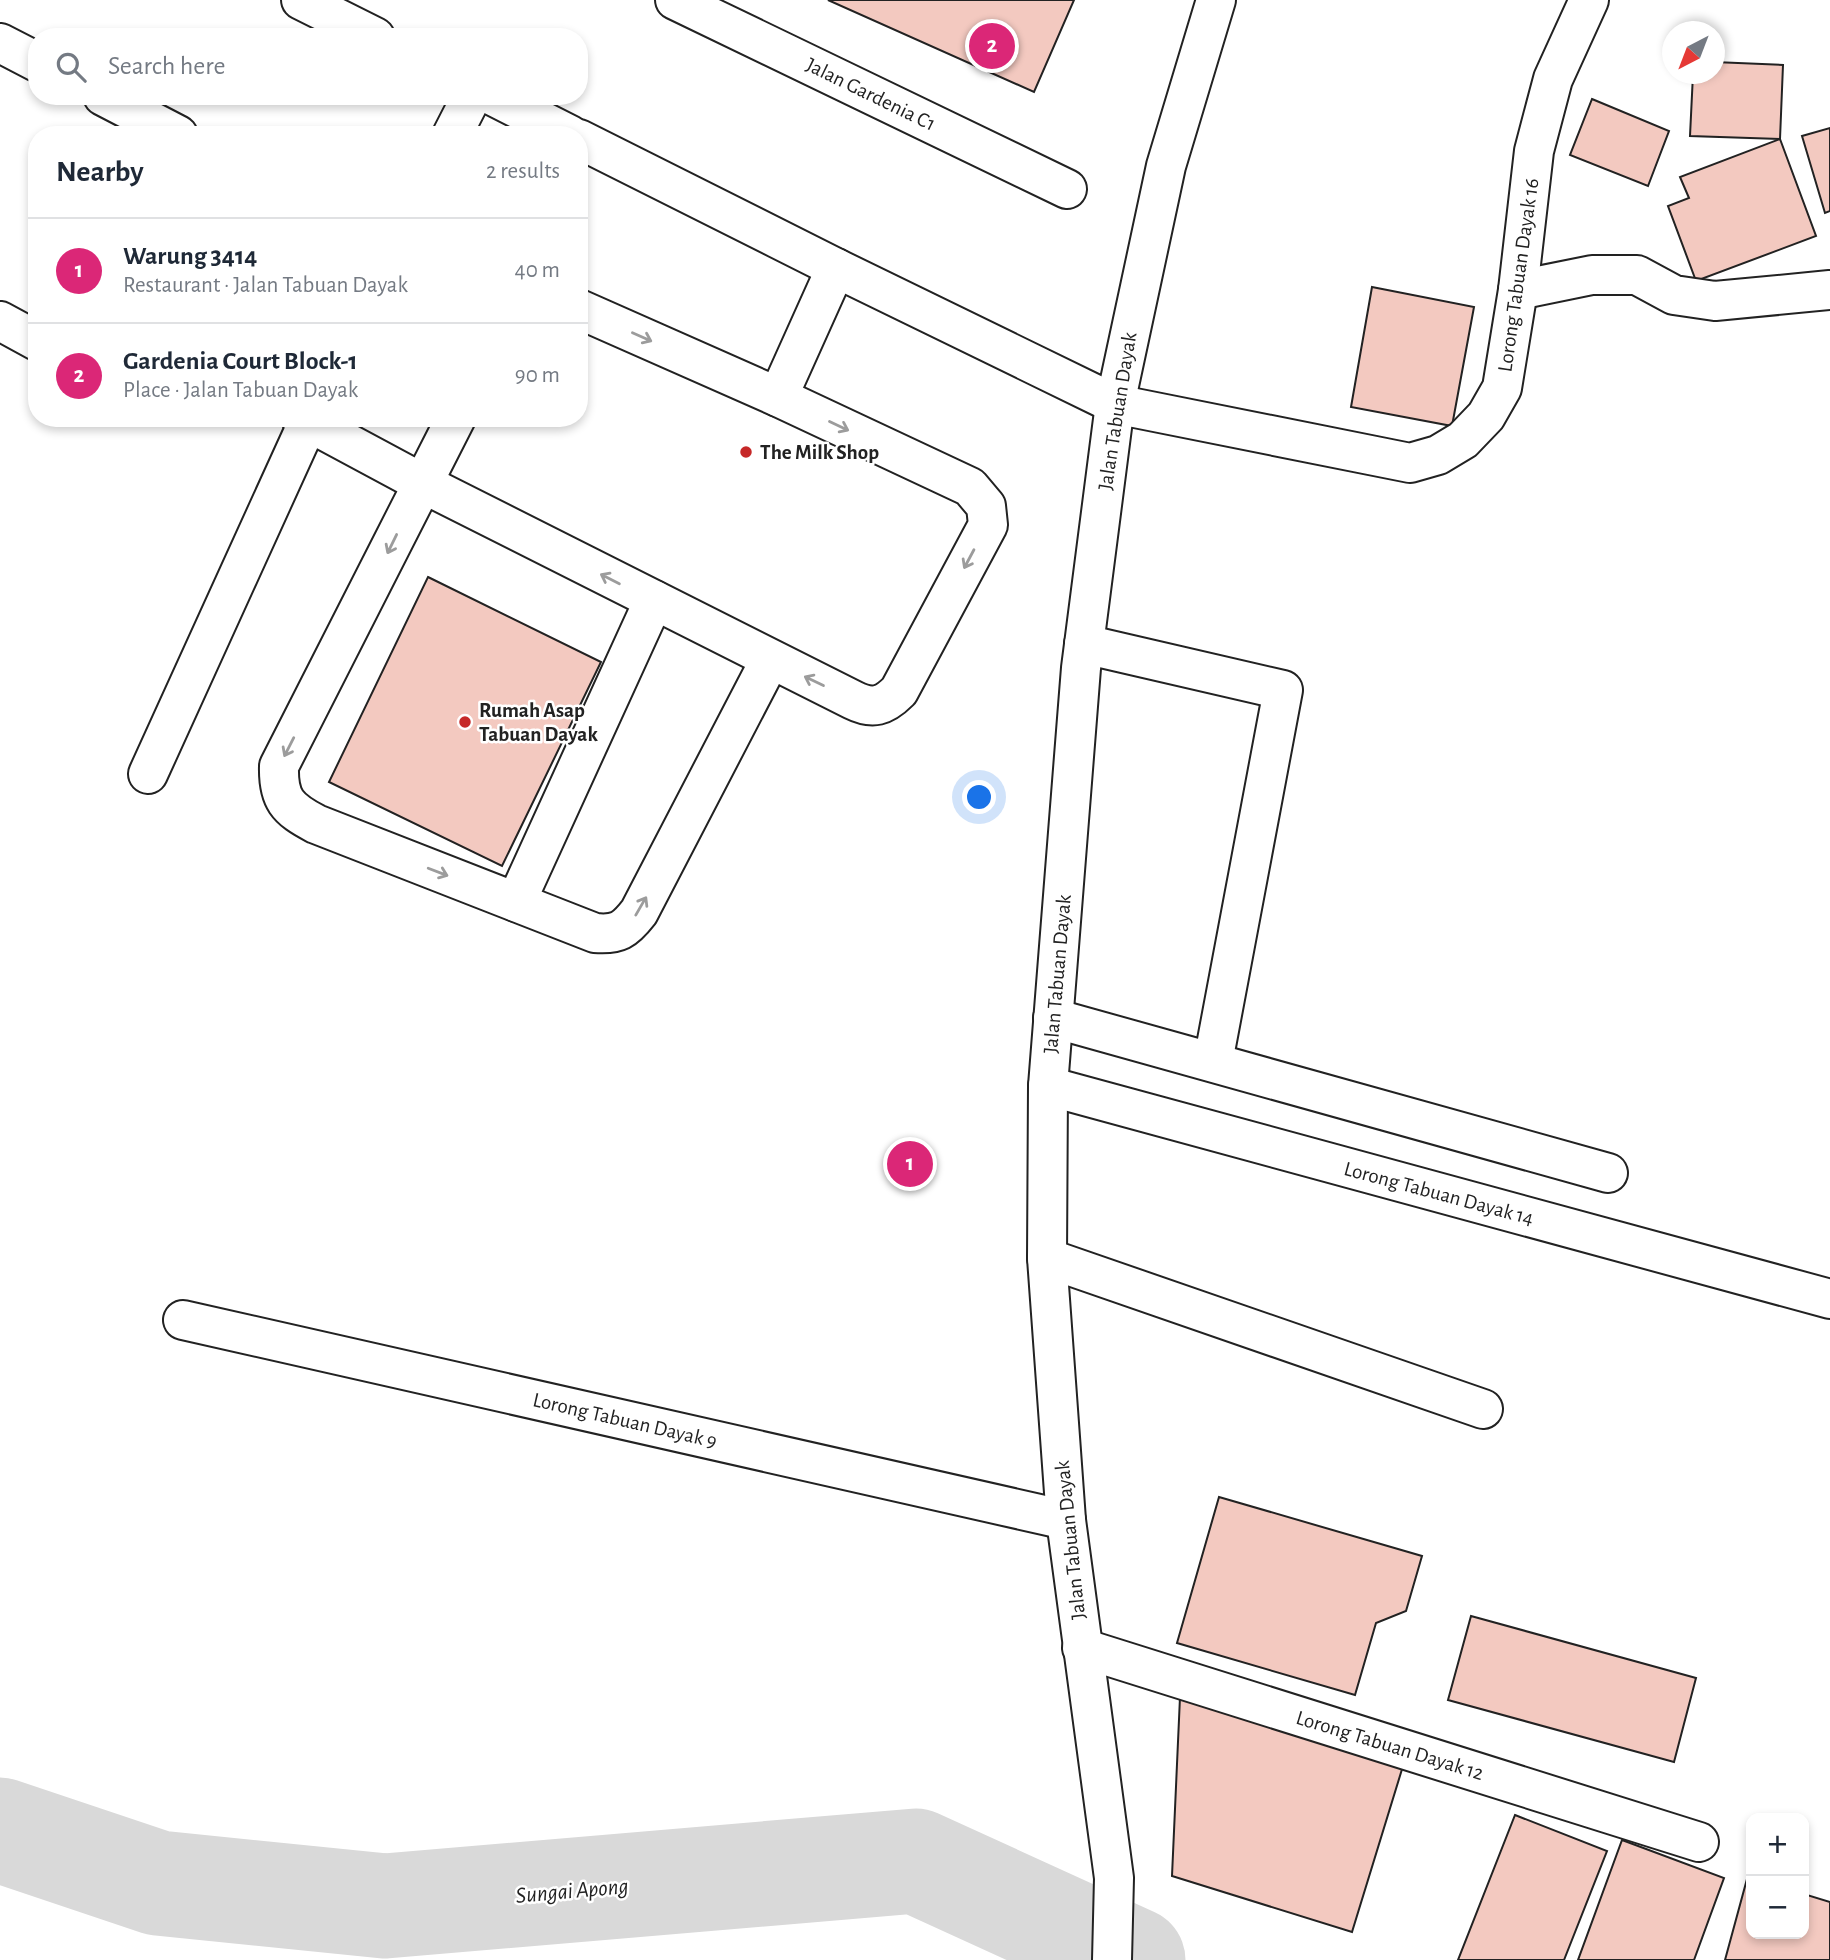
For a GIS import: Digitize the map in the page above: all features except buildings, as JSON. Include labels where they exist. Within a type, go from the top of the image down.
[{"type":"street","points":[[302,0],[357,28]]},
{"type":"street","name":"Jalan Gardenia C1","points":[[676,0],[1067,189]]},
{"type":"street","name":"Jalan Tabuan Dayak","points":[[1112,1960],[1114,1878],[1066,1520],[1047,1258],[1048,1086],[1084,644],[1115,404],[1166,166],[1216,0]]},
{"type":"street","name":"Lorong Tabuan Dayak 16","points":[[588,144],[1115,404],[1410,463],[1438,455],[1463,440],[1486,416],[1502,388],[1534,151],[1553,79],[1589,0]]},
{"type":"street","points":[[0,43],[28,57]]},
{"type":"street","points":[[120,105],[161,126]]},
{"type":"street","points":[[456,126],[467,105]]},
{"type":"street","points":[[511,105],[552,126]]},
{"type":"street","points":[[778,397],[836,268]]},
{"type":"street","points":[[1517,290],[1592,275],[1637,275],[1674,295],[1715,301],[1830,290]]},
{"type":"street","points":[[321,427],[422,483],[770,660],[865,706],[876,707],[888,702],[899,691],[988,525],[986,506],[970,487],[778,397],[588,313]]},
{"type":"street","points":[[0,321],[28,336]]},
{"type":"street","points":[[148,774],[303,427]]},
{"type":"street","points":[[451,427],[279,766],[279,784],[284,800],[298,814],[316,824],[595,933],[612,934],[628,925],[639,912],[770,660]]},
{"type":"street","points":[[516,902],[654,600]]},
{"type":"street","points":[[1084,644],[1283,690],[1213,1062]]},
{"type":"street","points":[[1054,1018],[1608,1173]]},
{"type":"street","name":"Lorong Tabuan Dayak 14","points":[[1048,1086],[1830,1299]]},
{"type":"street","points":[[1047,1258],[1483,1409]]},
{"type":"street","name":"Lorong Tabuan Dayak 9","points":[[183,1320],[1066,1520]]},
{"type":"street","name":"Lorong Tabuan Dayak 12","points":[[1082,1648],[1699,1842]]},
{"type":"waterway","name":"Sungai Apong","points":[[0,1830],[158,1883],[385,1906],[916,1861],[1133,1960]]},
{"type":"place","name":"Gardenia Court Block-1","points":[[992,46]]},
{"type":"place","name":"The Milk Shop","points":[[746,452]]},
{"type":"place","name":"Rumah Asap Tabuan Dayak","points":[[465,722]]},
{"type":"place","name":"Warung 3414","points":[[910,1164]]}]
